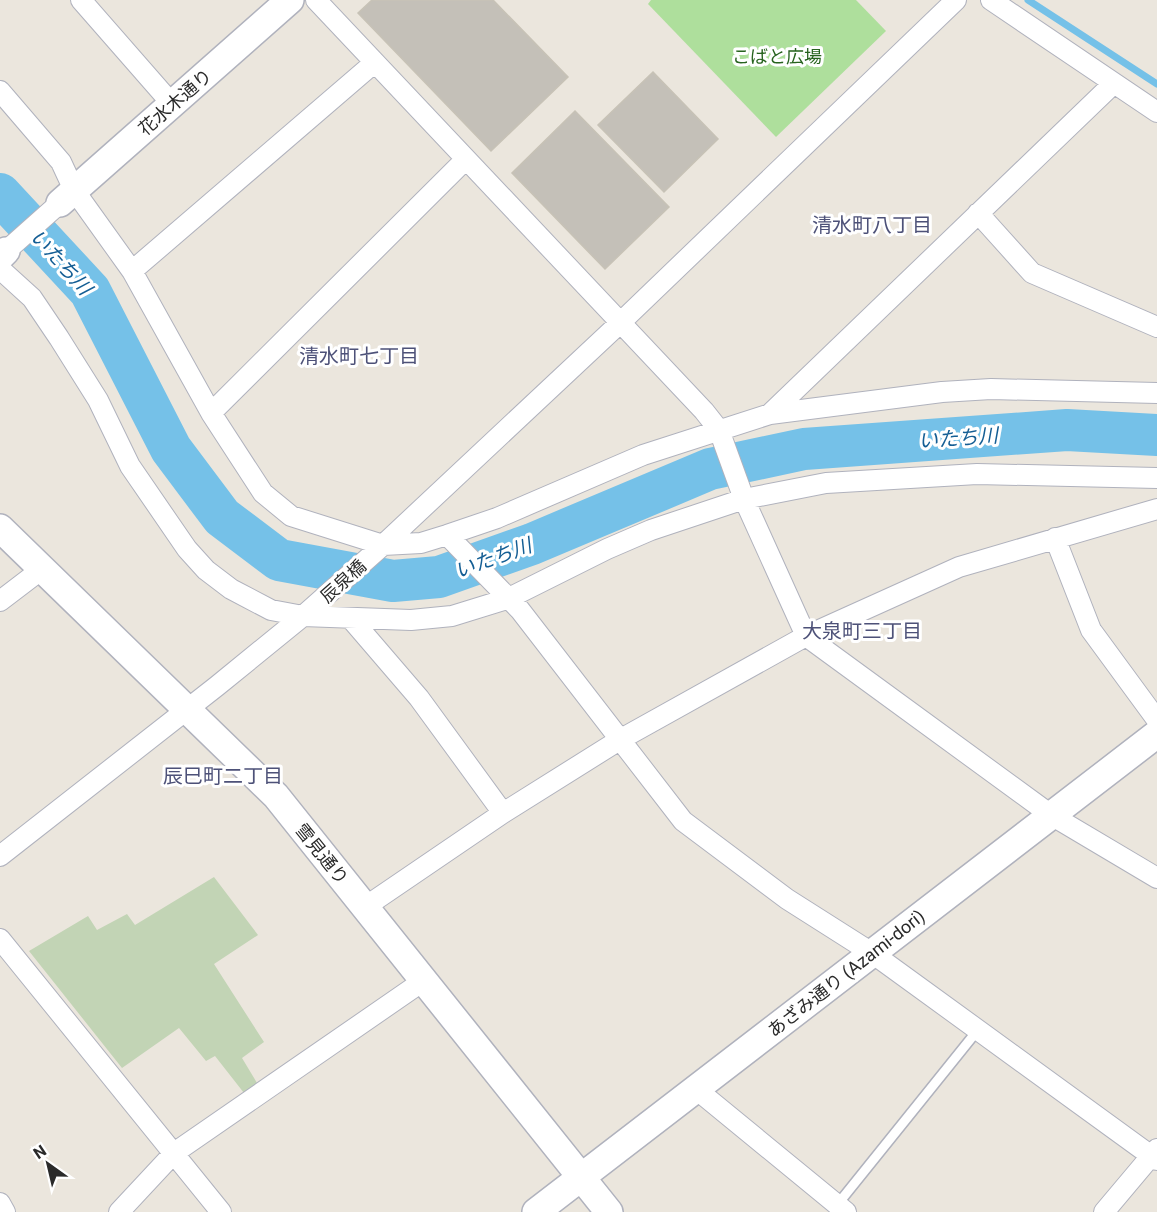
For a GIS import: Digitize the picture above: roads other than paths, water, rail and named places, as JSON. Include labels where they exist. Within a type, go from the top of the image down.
[{"type":"street","points":[[81,0],[172,104]]},
{"type":"street","name":"花水木通り","points":[[67,197],[290,0]]},
{"type":"street","points":[[316,0],[704,411],[720,436],[744,499],[806,636],[1051,815],[1157,878]]},
{"type":"street","name":"辰泉橋","points":[[0,856],[186,712],[303,616],[620,323],[956,0]]},
{"type":"street","points":[[991,0],[1157,112]]},
{"type":"street","points":[[132,271],[374,63]]},
{"type":"street","points":[[770,414],[1114,83]]},
{"type":"street","points":[[0,91],[61,162],[67,197],[132,271],[210,413],[264,493],[291,516],[382,545],[421,543],[450,538],[643,455],[720,436],[770,414],[942,392],[991,389],[1157,393]]},
{"type":"street","points":[[210,413],[465,160]]},
{"type":"street","points":[[67,197],[2,259],[49,322],[98,400],[130,466],[187,549],[206,570],[231,589],[271,610],[303,616],[352,620],[411,620],[452,616],[507,599],[651,530],[744,499],[826,483],[977,474],[1157,478]]},
{"type":"street","points":[[978,213],[1032,273],[1157,327]]},
{"type":"street","points":[[365,907],[503,813],[621,740],[806,636],[959,567],[1157,509]]},
{"type":"street","name":"雪見通り","points":[[0,528],[186,712],[276,796],[609,1212]]},
{"type":"street","points":[[450,538],[520,610],[683,821],[787,899],[872,953],[977,1031],[1155,1155],[1104,1212]]},
{"type":"street","points":[[1055,538],[1091,630],[1157,720]]},
{"type":"street","points":[[0,601],[42,569]]},
{"type":"street","points":[[352,620],[419,698],[503,813]]},
{"type":"street","name":"あざみ通り (Azami-dori)","points":[[536,1212],[1157,734]]},
{"type":"street","points":[[0,939],[221,1212]]},
{"type":"street","points":[[119,1212],[174,1153],[423,981]]},
{"type":"street","points":[[696,1089],[841,1209]]},
{"type":"street","points":[[0,1203],[5,1212]]},
{"type":"lane","points":[[841,1209],[977,1031]]},
{"type":"waterway","points":[[1028,0],[1157,84]]},
{"type":"waterway","name":"いたち川","points":[[0,194],[90,291],[171,449],[222,517],[279,560],[393,581],[439,577],[532,544],[710,469],[804,449],[1067,430],[1157,435]]},
{"type":"district","name":"清水町八丁目","points":[[872,225]]},
{"type":"district","name":"清水町七丁目","points":[[359,356]]},
{"type":"district","name":"大泉町三丁目","points":[[862,631]]},
{"type":"district","name":"辰巳町二丁目","points":[[223,776]]},
{"type":"park label","name":"こばと広場","points":[[777,56]]}]
